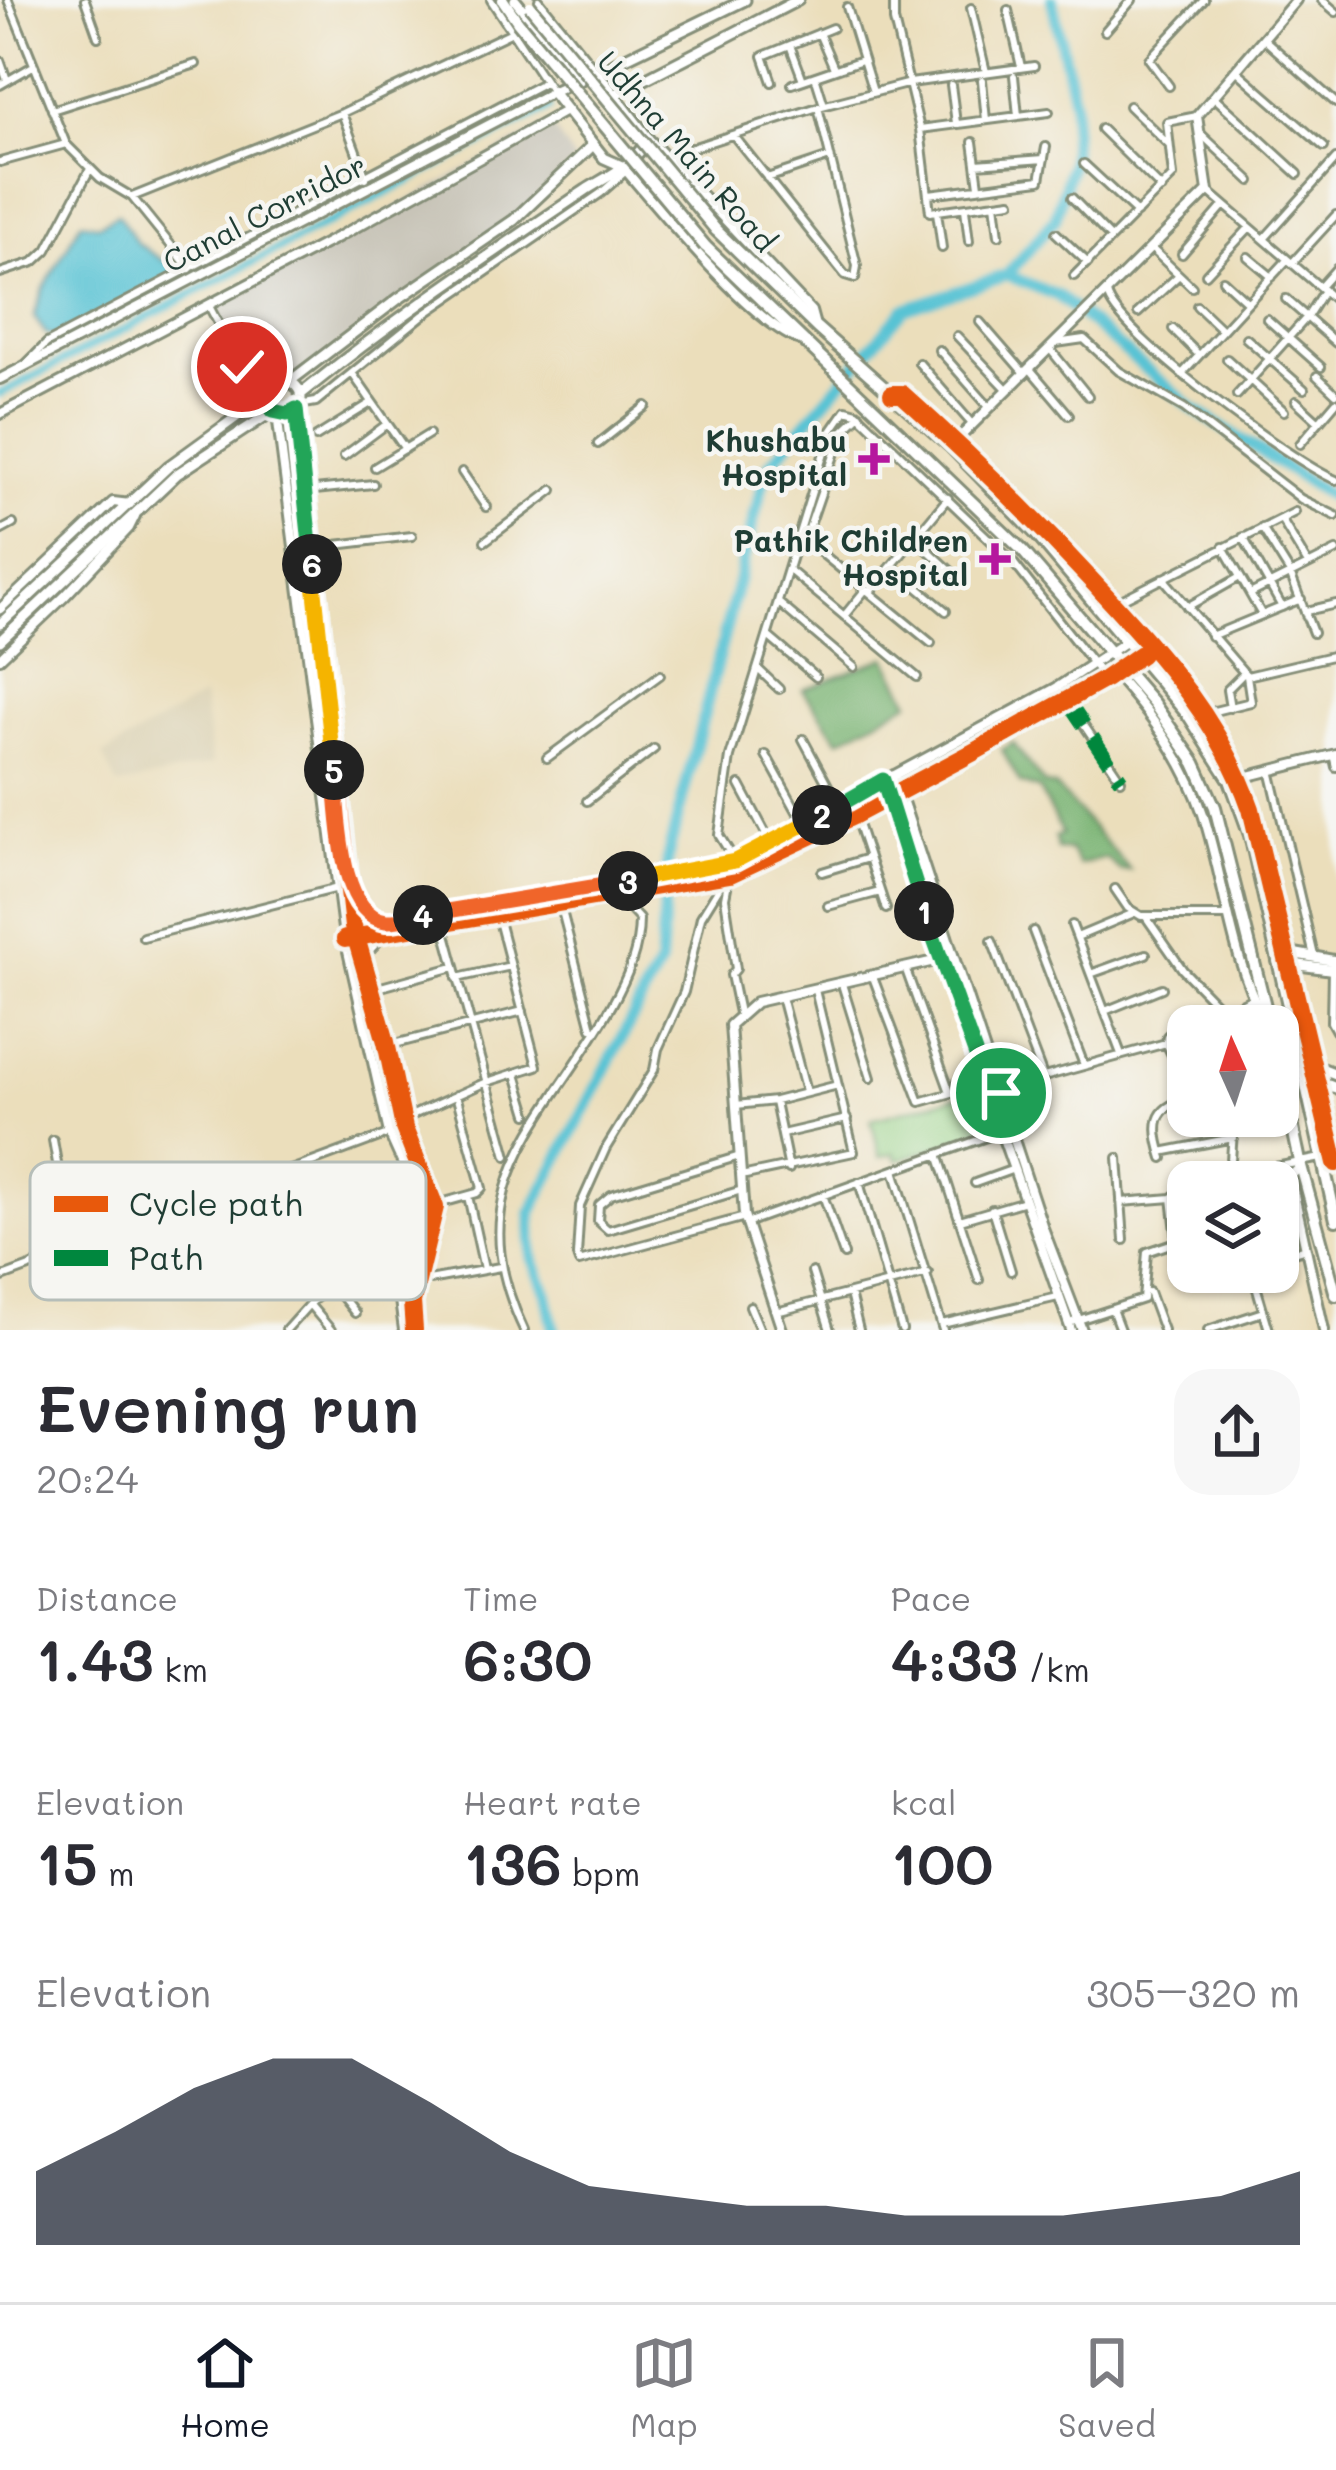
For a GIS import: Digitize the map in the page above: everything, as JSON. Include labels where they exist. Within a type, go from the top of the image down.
[{"type":"highway","points":[[503,0],[514,27],[705,246],[863,396],[953,493],[1022,550],[1110,655],[1113,673],[1154,704],[1195,764],[1215,807],[1261,1005]]},
{"type":"highway","name":"Udhna Main Road","points":[[532,2],[716,230],[816,327],[952,444]]},
{"type":"highway","points":[[952,444],[1141,654],[1235,779],[1281,956],[1336,1220]]},
{"type":"highway","points":[[1252,960],[1281,956]]},
{"type":"highway","points":[[1295,1137],[1336,1295]]},
{"type":"main road","points":[[515,0],[580,80]]},
{"type":"main road","points":[[625,167],[608,162],[548,87],[580,80],[743,0]]},
{"type":"main road","points":[[614,95],[798,0]]},
{"type":"main road","points":[[0,624],[177,474],[275,412],[298,403],[414,305],[643,151],[647,137],[597,72]]},
{"type":"main road","points":[[0,640],[116,521],[128,502],[169,466],[278,382],[289,382],[398,299],[514,220],[592,145]]},
{"type":"main road","points":[[289,382],[298,403]]},
{"type":"main road","points":[[268,393],[275,412]]},
{"type":"main road","points":[[1281,956],[1314,956],[1334,967]]},
{"type":"main road","points":[[1281,956],[1334,967]]},
{"type":"main road","points":[[1306,1070],[1336,1074]]},
{"type":"main road","points":[[1306,1070],[1336,1088]]},
{"type":"street","points":[[8,0],[66,144],[90,169],[132,197],[190,269]]},
{"type":"street","points":[[85,0],[98,37]]},
{"type":"street","points":[[22,368],[46,343],[548,87],[514,27],[491,0]]},
{"type":"street","points":[[894,0],[893,16],[920,129],[929,210],[1011,201]]},
{"type":"street","points":[[1105,31],[1132,0]]},
{"type":"street","points":[[1168,86],[1149,59],[1204,0]]},
{"type":"street","points":[[1322,0],[1336,12]]},
{"type":"street","points":[[1074,277],[1174,172],[1167,122],[1197,116],[1294,1]]},
{"type":"street","points":[[532,2],[597,72]]},
{"type":"street","points":[[847,7],[873,92]]},
{"type":"street","points":[[970,8],[984,76],[986,120]]},
{"type":"street","points":[[1008,10],[1021,67]]},
{"type":"street","points":[[0,23],[15,18]]},
{"type":"street","points":[[132,197],[343,113],[514,27]]},
{"type":"street","points":[[772,82],[762,58],[832,28]]},
{"type":"street","points":[[819,33],[834,69]]},
{"type":"street","points":[[1265,40],[1336,103]]},
{"type":"street","points":[[790,45],[803,80]]},
{"type":"street","points":[[792,84],[863,59]]},
{"type":"street","points":[[0,60],[3,82],[34,66]]},
{"type":"street","points":[[52,110],[196,64]]},
{"type":"street","points":[[668,156],[910,82],[984,76],[1034,65]]},
{"type":"street","points":[[1238,71],[1324,147]]},
{"type":"street","points":[[734,136],[845,275],[855,278],[857,266],[814,76]]},
{"type":"street","points":[[1014,76],[1018,116]]},
{"type":"street","points":[[951,85],[956,124]]},
{"type":"street","name":"Canal Corridor","points":[[0,379],[548,87]]},
{"type":"street","points":[[1214,97],[1298,174]]},
{"type":"street","points":[[1129,106],[1170,146]]},
{"type":"street","points":[[0,414],[565,112]]},
{"type":"street","points":[[920,129],[1049,112]]},
{"type":"street","points":[[343,113],[366,178]]},
{"type":"street","points":[[1197,116],[1208,191],[1336,301]]},
{"type":"street","points":[[1101,129],[1162,188]]},
{"type":"street","points":[[1199,132],[1251,181]]},
{"type":"street","points":[[647,137],[811,311],[816,327]]},
{"type":"street","points":[[973,142],[979,188]]},
{"type":"street","points":[[0,162],[66,144]]},
{"type":"street","points":[[928,194],[1040,181],[1046,147]]},
{"type":"street","points":[[767,178],[830,158]]},
{"type":"street","points":[[976,164],[1045,159]]},
{"type":"street","points":[[1264,239],[1336,159]]},
{"type":"street","points":[[1084,164],[1138,213]]},
{"type":"street","points":[[803,342],[782,333],[713,268],[625,167],[601,193],[422,316],[316,402],[298,403],[343,888],[368,912],[386,927],[443,923],[616,893],[735,861],[1094,665],[1128,640]]},
{"type":"street","points":[[0,273],[42,257],[90,169]]},
{"type":"street","points":[[1208,191],[952,444],[1009,491],[1206,713],[1235,779],[1334,754],[1336,767]]},
{"type":"street","points":[[1072,198],[1112,239]]},
{"type":"street","points":[[995,203],[999,235]]},
{"type":"street","points":[[1182,254],[1224,205]]},
{"type":"street","points":[[965,208],[969,242]]},
{"type":"street","points":[[938,212],[942,248]]},
{"type":"street","points":[[1182,374],[1336,215]]},
{"type":"street","points":[[1206,274],[1250,227]]},
{"type":"street","points":[[1056,233],[1088,263]]},
{"type":"street","points":[[1151,248],[1192,287]]},
{"type":"street","points":[[1248,257],[1272,277]]},
{"type":"street","points":[[1237,395],[1307,317],[1336,269]]},
{"type":"street","points":[[1138,313],[1179,274]]},
{"type":"street","points":[[1223,280],[1247,303]]},
{"type":"street","points":[[1105,295],[1182,374],[1306,465],[1336,480]]},
{"type":"street","points":[[1286,298],[1336,343]]},
{"type":"street","points":[[209,306],[238,362],[268,393]]},
{"type":"street","points":[[1197,306],[1222,330]]},
{"type":"street","points":[[1267,319],[1319,372],[1336,398],[1300,444]]},
{"type":"street","points":[[980,322],[1069,415]]},
{"type":"street","points":[[1173,329],[1199,355]]},
{"type":"street","points":[[957,336],[1008,390]]},
{"type":"street","points":[[1246,338],[1304,389]]},
{"type":"street","points":[[1053,346],[1084,339],[1119,371],[1184,408],[1300,499],[1336,516]]},
{"type":"street","points":[[1053,346],[1088,396]]},
{"type":"street","points":[[939,350],[990,408]]},
{"type":"street","points":[[1227,359],[1284,411]]},
{"type":"street","points":[[919,363],[973,425]]},
{"type":"street","points":[[352,373],[405,448]]},
{"type":"street","points":[[1296,401],[1319,422]]},
{"type":"street","points":[[316,437],[371,403]]},
{"type":"street","points":[[598,444],[646,406]]},
{"type":"street","points":[[735,861],[719,835],[722,791],[830,434],[846,410],[853,409],[953,493],[1094,665],[1113,673],[1149,712],[1188,778],[1213,847],[1228,916],[1258,997],[1238,1005]]},
{"type":"street","points":[[275,412],[349,933],[399,1162]]},
{"type":"street","points":[[860,415],[842,432],[807,537],[811,546],[931,643]]},
{"type":"street","points":[[344,456],[388,424]]},
{"type":"street","points":[[375,467],[429,434]]},
{"type":"street","points":[[462,472],[486,507]]},
{"type":"street","points":[[305,491],[373,484]]},
{"type":"street","points":[[485,541],[553,490]]},
{"type":"street","points":[[844,616],[953,493]]},
{"type":"street","points":[[0,609],[113,502],[128,502],[137,512],[129,528],[0,658]]},
{"type":"street","points":[[1113,604],[1295,512]]},
{"type":"street","points":[[1281,519],[1308,564]]},
{"type":"street","points":[[0,531],[13,524]]},
{"type":"street","points":[[1262,528],[1290,573],[1312,633]]},
{"type":"street","points":[[310,548],[412,536]]},
{"type":"street","points":[[1244,537],[1282,607]]},
{"type":"street","points":[[915,538],[956,576]]},
{"type":"street","points":[[1223,547],[1262,615]]},
{"type":"street","points":[[1250,594],[1336,551]]},
{"type":"street","points":[[892,566],[946,611]]},
{"type":"street","points":[[788,569],[917,677]]},
{"type":"street","points":[[1187,607],[1240,577]]},
{"type":"street","points":[[1162,578],[1246,674],[1252,700],[1206,713]]},
{"type":"street","points":[[1211,636],[1301,599]]},
{"type":"street","points":[[780,604],[854,667]]},
{"type":"street","points":[[1306,611],[1336,604]]},
{"type":"street","points":[[769,637],[816,677]]},
{"type":"street","points":[[349,933],[726,875],[890,797],[1141,654]]},
{"type":"street","points":[[1230,708],[1227,690],[1246,674],[1336,656]]},
{"type":"street","points":[[758,669],[779,689]]},
{"type":"street","points":[[547,758],[660,675]]},
{"type":"street","points":[[1067,700],[1121,780]]},
{"type":"street","points":[[803,739],[839,805]]},
{"type":"street","points":[[587,801],[654,748]]},
{"type":"street","points":[[766,755],[804,824]]},
{"type":"street","points":[[1270,770],[1314,956]]},
{"type":"street","points":[[894,775],[1014,1169],[1058,1297],[1075,1326]]},
{"type":"street","points":[[883,780],[941,961],[992,1088],[1075,1326]]},
{"type":"street","points":[[740,784],[771,843]]},
{"type":"street","points":[[855,815],[886,909]]},
{"type":"street","points":[[822,872],[868,858]]},
{"type":"street","points":[[726,875],[736,969],[731,975],[740,1013]]},
{"type":"street","points":[[726,875],[701,917],[684,992],[658,1049],[654,1070],[606,1148],[580,1206],[579,1262],[746,1220],[1004,1131]]},
{"type":"street","points":[[143,937],[343,888]]},
{"type":"street","points":[[1115,889],[1133,914]]},
{"type":"street","points":[[828,906],[880,892]]},
{"type":"street","points":[[524,1330],[500,1268],[502,1208],[511,1169],[528,1132],[595,1036],[633,961],[639,919],[616,893]]},
{"type":"street","points":[[560,903],[592,1028]]},
{"type":"street","points":[[311,1162],[389,1133],[484,1083],[534,1068],[537,1062],[496,913]]},
{"type":"street","points":[[1078,938],[1133,914],[1228,916]]},
{"type":"street","points":[[1145,916],[1183,970],[1217,1005]]},
{"type":"street","points":[[443,923],[507,1156]]},
{"type":"street","points":[[1072,925],[1121,1054]]},
{"type":"street","points":[[362,958],[386,927]]},
{"type":"street","points":[[1033,931],[1084,1065]]},
{"type":"street","points":[[349,933],[362,958],[403,1124],[418,1162]]},
{"type":"street","points":[[992,941],[1042,1076]]},
{"type":"street","points":[[1091,974],[1146,955]]},
{"type":"street","points":[[778,1329],[746,1220],[730,1025],[755,1002],[952,957]]},
{"type":"street","points":[[457,978],[512,966]]},
{"type":"street","points":[[370,990],[454,967]]},
{"type":"street","points":[[1334,967],[1331,1022],[1336,1031]]},
{"type":"street","points":[[906,970],[950,1092]]},
{"type":"street","points":[[873,977],[920,1102],[1084,1065],[1166,1043],[1167,1036]]},
{"type":"street","points":[[842,984],[871,1078]]},
{"type":"street","points":[[1105,1011],[1162,988]]},
{"type":"street","points":[[741,1176],[854,1152],[815,989]]},
{"type":"street","points":[[782,997],[806,1093]]},
{"type":"street","points":[[387,1046],[524,1010]]},
{"type":"street","points":[[1306,1070],[1336,1162]]},
{"type":"street","points":[[516,1074],[528,1114]]},
{"type":"street","points":[[736,1105],[775,1101],[838,1084]]},
{"type":"street","points":[[426,1211],[478,1193],[482,1184],[456,1095]]},
{"type":"street","points":[[775,1101],[789,1168]]},
{"type":"street","points":[[1167,1106],[1155,1125],[1162,1155],[1233,1138],[1231,1161]]},
{"type":"street","points":[[782,1134],[847,1119]]},
{"type":"street","points":[[53,1140],[57,1162]]},
{"type":"street","points":[[938,1154],[979,1280]]},
{"type":"street","points":[[740,1156],[611,1195],[598,1205],[598,1221],[608,1231],[742,1190]]},
{"type":"street","points":[[1118,1158],[1124,1240]]},
{"type":"street","points":[[1314,1330],[1323,1326],[1291,1181],[1301,1164],[1321,1158]]},
{"type":"street","points":[[975,1184],[1014,1169]]},
{"type":"street","points":[[894,1171],[943,1327],[1058,1297]]},
{"type":"street","points":[[859,1182],[902,1330]]},
{"type":"street","points":[[426,1184],[435,1207],[426,1247]]},
{"type":"street","points":[[823,1195],[844,1256]]},
{"type":"street","points":[[469,1196],[484,1270]]},
{"type":"street","points":[[1121,1202],[1167,1198]]},
{"type":"street","points":[[959,1220],[1025,1201]]},
{"type":"street","points":[[992,1209],[1010,1270]]},
{"type":"street","points":[[1163,1330],[1147,1289],[1147,1252],[1167,1244]]},
{"type":"street","points":[[1299,1250],[1306,1248]]},
{"type":"street","points":[[1310,1265],[1327,1262]]},
{"type":"street","points":[[0,1278],[30,1267]]},
{"type":"street","points":[[426,1281],[500,1268]]},
{"type":"street","points":[[812,1272],[830,1330]]},
{"type":"street","points":[[776,1312],[928,1274]]},
{"type":"street","points":[[1075,1326],[1143,1299],[1147,1289]]},
{"type":"street","points":[[1258,1293],[1269,1330]]},
{"type":"street","points":[[850,1294],[859,1330]]},
{"type":"street","points":[[286,1330],[315,1300]]},
{"type":"street","points":[[345,1300],[355,1313]]},
{"type":"street","points":[[400,1300],[404,1330]]},
{"type":"street","points":[[414,1300],[414,1330]]},
{"type":"street","points":[[310,1304],[331,1330]]},
{"type":"street","points":[[750,1306],[760,1330]]},
{"type":"street","points":[[1112,1310],[1120,1330]]},
{"type":"street","points":[[1208,1330],[1263,1312]]},
{"type":"shaded area","points":[[550,123],[575,161],[516,216],[289,381],[278,381],[269,388],[243,365],[211,307]]},
{"type":"shaded area","points":[[203,696],[212,764],[118,786],[103,755]]},
{"type":"green space","points":[[886,657],[910,702],[839,740],[803,690]]},
{"type":"green space","points":[[1013,743],[1044,784],[1056,787],[1130,870],[1121,871],[1106,858],[1079,865],[1070,850],[1057,849],[1055,837],[1062,834],[1039,789],[1020,783],[1002,750]]},
{"type":"green space","points":[[984,1089],[1001,1129],[897,1160],[895,1153],[880,1157],[871,1119]]},
{"type":"water","points":[[118,214],[137,243],[192,280],[69,339],[47,335],[34,317],[43,290],[81,222],[98,225]]},
{"type":"waterway","points":[[1007,275],[1055,219],[1071,164],[1074,102],[1052,0]]},
{"type":"waterway","points":[[0,394],[549,108]]},
{"type":"waterway","points":[[554,1330],[547,1294],[532,1257],[531,1213],[660,964],[668,855],[767,468],[904,309],[1007,275],[1058,296],[1195,410],[1336,500]]},
{"type":"marked path","points":[[1067,700],[1121,780]]},
{"type":"cycle path","points":[[892,394],[902,394],[1071,558],[1164,661],[1222,745],[1251,809],[1336,1163]]},
{"type":"cycle path","points":[[296,409],[353,927],[386,1042],[404,1128],[417,1162]]},
{"type":"cycle path","points":[[345,939],[730,874],[972,753],[1141,654]]},
{"type":"cycle path","points":[[426,1184],[435,1207],[426,1244]]},
{"type":"cycle path","points":[[412,1300],[414,1330]]},
{"type":"place","name":"Khushabu Hospital","points":[[874,459]]},
{"type":"place","name":"Pathik Children Hospital","points":[[995,559]]},
{"type":"route","points":[[242,367],[269,390],[267,401],[273,411],[287,414],[296,409],[349,887],[363,908],[387,921],[718,866],[748,855],[883,780],[935,947],[989,1092],[1000,1089],[1001,1093]]}]
